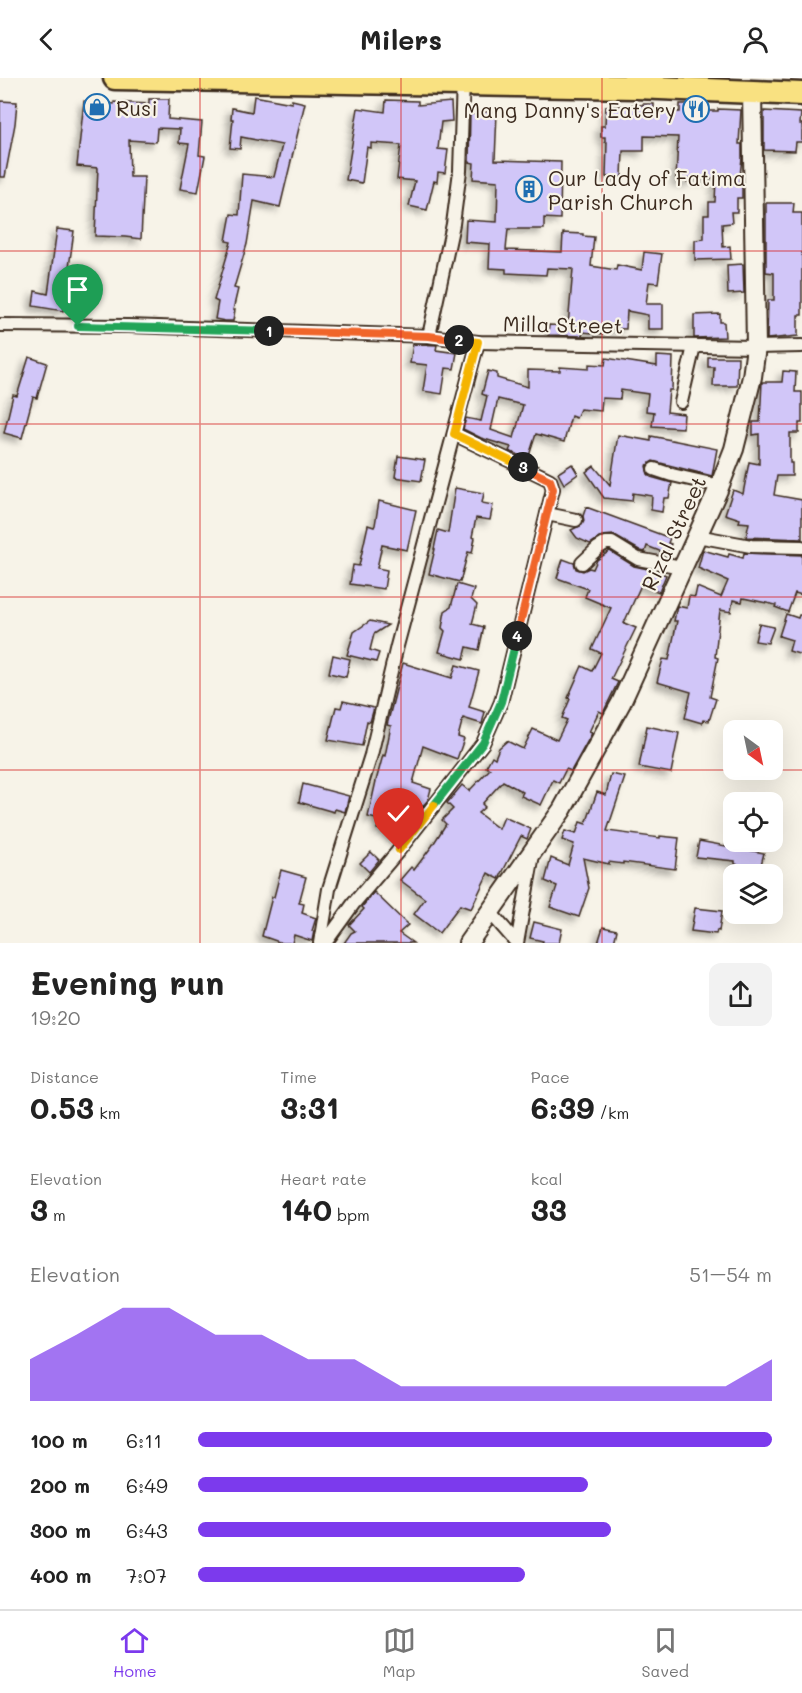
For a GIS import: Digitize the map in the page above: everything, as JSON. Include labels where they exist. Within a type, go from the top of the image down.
[{"type":"highway","points":[[115,78],[463,81],[802,94]]},
{"type":"street","points":[[429,336],[455,213],[460,171],[463,81]]},
{"type":"street","name":"Rizal Street","points":[[468,943],[562,810],[621,703],[720,486],[734,449],[752,377],[756,347],[752,91]]},
{"type":"street","name":"Milla Street","points":[[0,325],[128,326],[429,336],[478,342],[802,346]]},
{"type":"street","points":[[320,943],[329,888],[371,754],[397,646],[478,342]]},
{"type":"street","points":[[681,402],[694,346]]},
{"type":"street","points":[[326,943],[354,903],[483,743],[501,702],[553,489],[550,480],[454,434]]},
{"type":"street","points":[[654,469],[720,486]]},
{"type":"street","points":[[547,514],[576,520]]},
{"type":"street","points":[[697,536],[752,546],[802,547]]},
{"type":"street","points":[[582,563],[598,548],[606,543],[612,543],[638,559],[682,567]]},
{"type":"street","points":[[517,943],[533,851]]},
{"type":"street","points":[[490,912],[517,943]]},
{"type":"building","points":[[254,96],[305,103],[280,207],[254,201],[247,244],[234,288],[238,289],[233,321],[225,321],[215,319],[218,302],[214,300],[231,242],[226,241],[231,214],[239,215],[242,174],[274,177],[282,145],[241,137],[240,149],[230,148],[232,108],[252,112]]},
{"type":"building","points":[[149,99],[169,99],[168,119],[202,122],[199,155],[205,156],[198,192],[180,189],[189,144],[179,143],[180,129],[157,128],[156,142],[129,140],[130,177],[144,177],[141,239],[95,236],[98,168],[77,166],[84,101],[149,104]]},
{"type":"building","points":[[386,100],[418,101],[418,105],[451,102],[452,121],[441,122],[438,149],[448,150],[445,173],[438,172],[437,182],[434,181],[427,210],[409,206],[415,181],[397,179],[401,145],[371,143],[371,148],[367,147],[362,183],[346,180],[358,108],[385,112]]},
{"type":"building","points":[[0,101],[17,102],[5,177],[0,177]]},
{"type":"building","points":[[654,104],[654,112],[680,112],[680,104],[699,104],[698,111],[741,110],[739,144],[742,144],[742,158],[739,184],[742,185],[742,198],[737,198],[737,212],[731,212],[732,223],[722,224],[723,247],[730,246],[731,259],[695,260],[695,240],[704,239],[704,215],[709,215],[709,202],[715,202],[716,179],[690,178],[690,182],[676,181],[678,137],[644,136],[644,151],[623,151],[622,177],[606,177],[607,142],[605,142],[605,137],[601,137],[601,126],[605,126],[606,106]]},
{"type":"building","points":[[764,111],[801,113],[802,142],[796,142],[795,151],[764,150]]},
{"type":"building","points":[[477,112],[497,112],[495,160],[561,162],[560,219],[544,218],[544,229],[508,229],[506,250],[562,252],[563,233],[594,237],[591,266],[616,270],[617,265],[642,270],[644,252],[662,254],[658,283],[649,282],[646,304],[663,304],[663,329],[648,329],[648,315],[627,311],[626,329],[603,328],[603,334],[583,332],[582,336],[548,335],[549,325],[568,326],[573,269],[547,268],[546,275],[506,273],[506,269],[489,268],[490,244],[465,242],[466,220],[497,222],[498,181],[473,179],[474,163],[469,162],[470,114],[477,114]]},
{"type":"building","points":[[766,203],[794,203],[793,213],[802,213],[802,315],[798,315],[798,336],[767,339],[768,300],[774,300],[774,273],[766,272]]},
{"type":"building","points":[[57,229],[74,231],[63,311],[33,306],[35,291],[48,294]]},
{"type":"building","points":[[743,264],[744,293],[728,294],[727,265]]},
{"type":"building","points":[[720,314],[720,322],[724,322],[725,337],[694,338],[694,315]]},
{"type":"building","points":[[413,344],[437,345],[436,350],[457,353],[454,369],[446,368],[442,394],[423,391],[427,365],[410,363]]},
{"type":"building","points":[[657,356],[673,357],[672,390],[669,390],[667,412],[684,414],[683,428],[652,426],[654,412],[646,411],[648,394],[621,390],[620,399],[602,398],[601,411],[580,409],[576,418],[571,416],[564,442],[536,434],[528,459],[509,451],[511,447],[481,438],[463,429],[466,418],[481,421],[487,396],[482,394],[488,371],[497,373],[497,378],[528,387],[528,370],[560,371],[560,367],[589,369],[589,364],[605,365],[606,358],[657,366]],"holes":[[[498,399],[523,405],[514,438],[491,430]]]},
{"type":"building","points":[[29,357],[47,363],[37,398],[33,397],[22,438],[4,433],[13,395],[17,396]]},
{"type":"building","points":[[708,357],[738,357],[737,386],[713,386],[714,367],[708,367]]},
{"type":"building","points":[[783,371],[796,372],[795,392],[802,392],[802,423],[799,423],[799,433],[790,433],[792,476],[777,476],[774,495],[802,500],[802,539],[746,537],[749,523],[739,522],[740,519],[725,514],[733,490],[743,494],[749,462],[759,464],[759,434],[753,435],[753,422],[760,422],[762,382],[782,382]]},
{"type":"building","points":[[618,435],[651,441],[651,436],[717,449],[712,476],[653,461],[646,466],[648,474],[672,483],[669,498],[664,498],[662,512],[651,510],[652,496],[633,493],[632,501],[604,498],[586,472],[594,466],[610,485]]},
{"type":"building","points":[[398,456],[425,460],[421,481],[395,477]]},
{"type":"building","points":[[572,464],[578,474],[564,484],[558,473]]},
{"type":"building","points":[[455,488],[484,493],[482,503],[493,505],[490,520],[476,518],[472,537],[475,538],[472,553],[468,552],[460,582],[429,574],[438,530],[448,533]]},
{"type":"building","points":[[379,501],[416,510],[407,550],[382,545],[377,568],[387,570],[384,589],[350,584],[353,565],[359,566],[368,525],[374,527],[375,525]]},
{"type":"building","points":[[586,507],[670,538],[668,543],[671,544],[667,554],[647,546],[645,552],[641,551],[613,535],[602,536],[590,544],[577,538],[571,530],[582,525]]},
{"type":"building","points":[[703,550],[728,557],[729,554],[743,558],[744,553],[802,555],[802,595],[795,593],[788,612],[775,607],[776,605],[743,598],[742,602],[733,600],[731,612],[720,610],[715,657],[718,658],[710,697],[716,699],[709,721],[703,720],[702,723],[685,718],[691,692],[657,682],[663,659],[669,660],[677,621],[674,621],[677,606],[687,608],[689,596],[695,597],[697,587],[721,597],[728,581],[698,568]]},
{"type":"building","points":[[610,551],[634,566],[666,575],[659,592],[641,585],[624,623],[636,628],[611,679],[618,682],[603,713],[599,711],[589,732],[592,733],[571,771],[566,769],[559,783],[553,780],[541,805],[521,796],[523,792],[503,781],[482,804],[485,807],[478,813],[499,829],[504,817],[531,829],[527,839],[521,836],[499,879],[488,873],[471,909],[460,905],[439,933],[414,914],[425,899],[400,880],[411,867],[414,870],[446,824],[442,820],[453,809],[447,803],[462,785],[469,791],[490,769],[486,767],[492,756],[495,758],[499,748],[507,741],[523,749],[533,729],[557,740],[567,720],[562,718],[582,666],[592,671],[601,653],[592,649],[611,608],[585,597],[588,589],[557,578],[563,559],[574,563],[576,569],[583,571],[593,569],[597,560]]},
{"type":"building","points":[[457,584],[474,589],[471,599],[477,605],[472,624],[484,627],[479,650],[467,647],[464,659],[439,652],[445,631],[442,628],[445,611],[451,607]]},
{"type":"building","points":[[786,614],[798,618],[802,615],[802,655],[789,651],[792,640],[779,636]]},
{"type":"building","points":[[370,621],[388,625],[374,634],[370,650],[379,653],[376,662],[347,655],[354,632]]},
{"type":"building","points":[[759,624],[774,627],[768,643],[755,641]]},
{"type":"building","points":[[333,655],[350,659],[346,677],[329,673]]},
{"type":"building","points":[[403,663],[452,678],[456,665],[479,671],[469,707],[485,712],[482,724],[463,718],[458,737],[464,739],[457,759],[423,746],[413,783],[431,789],[428,800],[421,808],[417,807],[414,818],[409,823],[405,822],[398,838],[390,835],[391,832],[377,829],[380,820],[368,817],[383,755],[385,756],[391,726],[387,725]]},
{"type":"building","points":[[343,701],[374,708],[370,722],[367,721],[362,746],[328,740],[336,707],[341,708]]},
{"type":"building","points":[[647,726],[679,733],[671,773],[639,767]]},
{"type":"building","points":[[611,774],[625,777],[607,831],[660,838],[660,836],[679,838],[675,869],[623,862],[623,864],[609,862],[609,864],[583,858],[589,888],[579,917],[550,907],[557,886],[545,881],[551,858],[568,865],[574,844],[562,840],[565,831],[576,834],[580,822],[586,824],[597,792],[606,795]]},
{"type":"building","points":[[303,784],[349,796],[345,812],[335,809],[334,812],[299,802]]},
{"type":"building","points":[[699,841],[723,845],[723,852],[764,853],[761,864],[735,864],[735,861],[696,857]]},
{"type":"building","points":[[371,852],[379,860],[369,872],[360,863]]},
{"type":"building","points":[[281,870],[306,877],[299,903],[304,904],[302,913],[316,918],[312,941],[294,935],[292,943],[282,943],[262,936]]},
{"type":"building","points":[[374,892],[408,925],[399,933],[413,943],[344,943],[355,931],[349,925],[364,909],[362,907]]},
{"type":"building","points":[[695,908],[722,911],[719,931],[717,930],[716,934],[691,931]]},
{"type":"building","points":[[534,922],[562,929],[559,943],[542,943],[543,941],[530,938]]},
{"type":"building","points":[[603,927],[617,930],[614,943],[598,943]]},
{"type":"place","name":"Rusi","points":[[97,107]]},
{"type":"place","name":"Mang Danny's Eatery","points":[[696,109]]},
{"type":"place","name":"Our Lady of Fatima Parish Church","points":[[529,189]]},
{"type":"route","points":[[78,326],[429,336],[478,342],[454,434],[550,480],[553,489],[501,702],[483,743],[399,850]]}]
